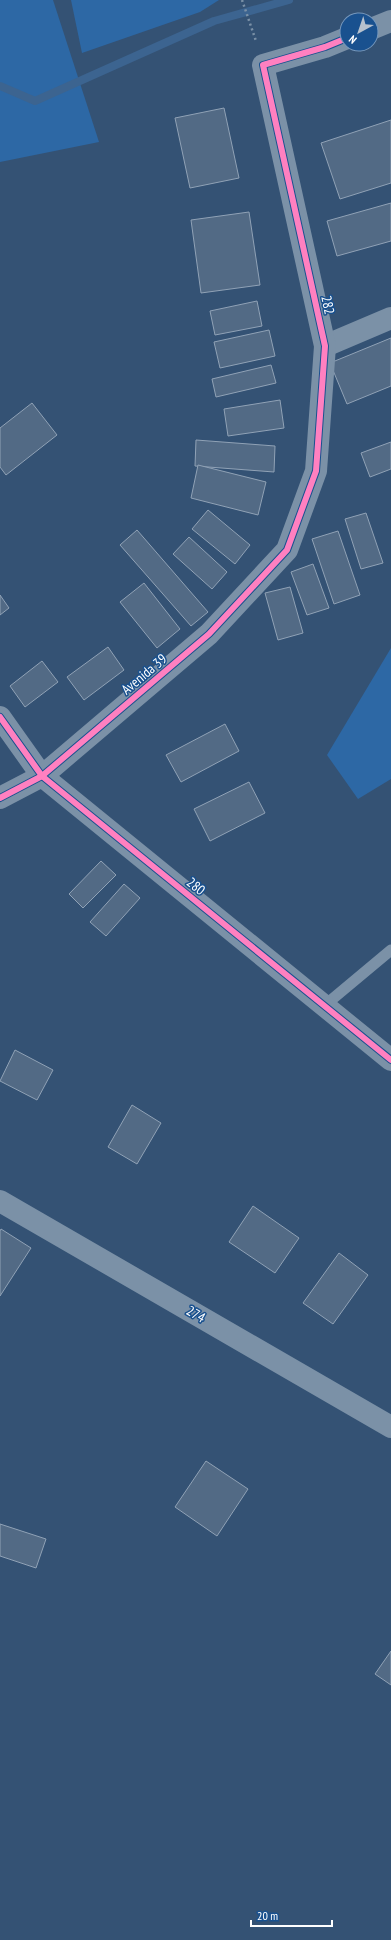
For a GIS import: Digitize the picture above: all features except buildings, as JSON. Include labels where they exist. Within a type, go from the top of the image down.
[{"type":"street","points":[[379,26],[391,21]]},
{"type":"street","name":"282","points":[[287,550],[316,472],[325,346],[263,65],[325,47],[339,41]]},
{"type":"street","points":[[325,346],[391,318]]},
{"type":"street","name":"Avenida 39","points":[[0,798],[42,776],[210,634],[287,550]]},
{"type":"street","name":"280","points":[[0,717],[42,776],[391,1060]]},
{"type":"street","name":"274","points":[[0,1202],[391,1427]]},
{"type":"lane","points":[[324,1006],[391,950]]},
{"type":"path","points":[[242,0],[252,32]]},
{"type":"shaded area","points":[[0,0],[53,0],[99,142],[0,162]]},
{"type":"shaded area","points":[[71,0],[219,0],[200,12],[82,53]]},
{"type":"shaded area","points":[[391,648],[391,779],[358,799],[327,755]]},
{"type":"waterway","points":[[0,86],[35,101],[214,21],[289,0]]},
{"type":"cycle path","points":[[0,798],[42,776],[209,634],[287,550],[316,471],[325,346],[263,65],[325,47],[339,41]]},
{"type":"cycle path","points":[[0,717],[42,776],[391,1060]]}]
